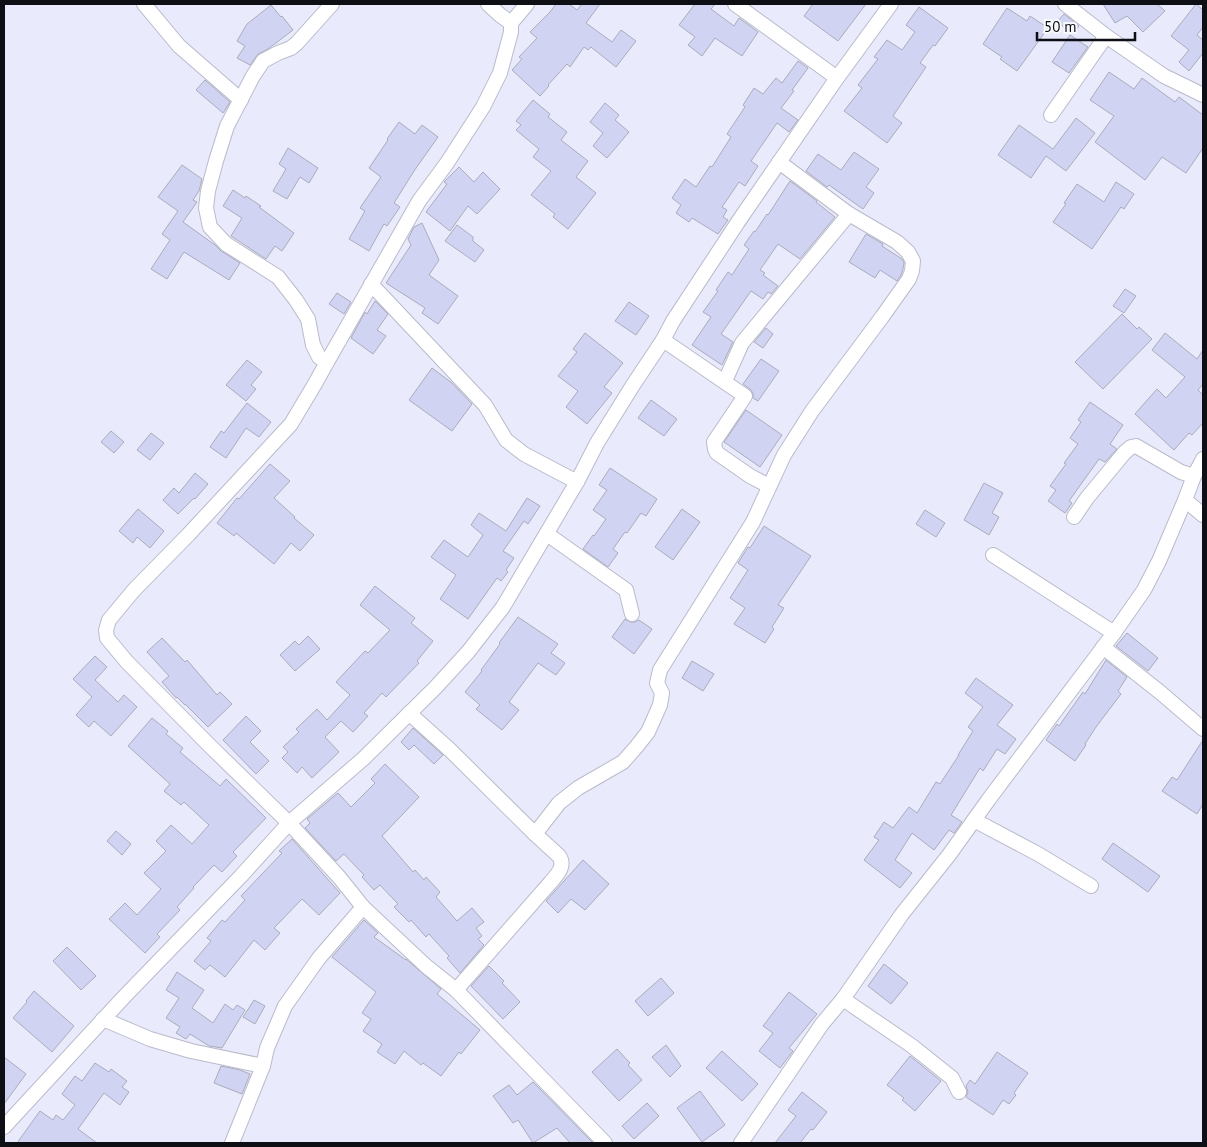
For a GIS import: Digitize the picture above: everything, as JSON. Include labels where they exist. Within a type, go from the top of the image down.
[{"type":"street","points":[[144,4],[179,46],[241,100]]},
{"type":"street","points":[[327,362],[319,357],[313,346],[308,319],[278,277],[226,244],[210,227],[206,208],[208,191],[227,126],[263,61],[298,43],[332,4]]},
{"type":"street","points":[[488,4],[511,23]]},
{"type":"street","points":[[527,4],[511,23],[512,32],[500,73],[484,107],[418,202],[291,424],[134,590],[109,620],[106,630],[107,638],[127,662],[289,823],[339,877],[363,907],[426,966],[456,990],[605,1143]]},
{"type":"street","points":[[736,4],[837,78]]},
{"type":"street","points":[[4,1128],[289,823],[363,759],[435,688],[468,652],[503,607],[598,443],[673,321],[779,162],[890,4]]},
{"type":"street","points":[[1066,4],[1106,36],[1164,76],[1203,95]]},
{"type":"street","points":[[1051,115],[1106,36]]},
{"type":"street","points":[[535,834],[559,803],[578,788],[623,762],[648,732],[660,705],[662,693],[657,684],[660,670],[753,522],[784,455],[812,411],[909,279],[912,271],[913,262],[908,252],[897,242],[849,214],[779,162]]},
{"type":"street","points":[[724,381],[742,343],[849,214]]},
{"type":"street","points":[[371,284],[485,405],[506,440],[524,454],[577,482]]},
{"type":"street","points":[[663,340],[745,396],[714,442],[715,449],[717,453],[750,476],[769,486]]},
{"type":"street","points":[[1074,517],[1087,498],[1131,447],[1136,446],[1174,468],[1194,476]]},
{"type":"street","points":[[741,1143],[822,1024],[843,1000],[902,914],[949,855],[1144,590],[1159,561],[1194,476],[1203,459]]},
{"type":"street","points":[[1185,500],[1203,515]]},
{"type":"street","points":[[547,534],[626,590],[632,614]]},
{"type":"street","points":[[993,555],[1114,633]]},
{"type":"street","points":[[1103,647],[1203,729]]},
{"type":"street","points":[[409,713],[450,750],[562,860],[562,866],[550,883],[456,990]]},
{"type":"street","points":[[974,820],[1038,854],[1091,886]]},
{"type":"street","points":[[232,1143],[263,1066],[267,1048],[285,1006],[319,958],[363,907]]},
{"type":"street","points":[[843,1000],[919,1051],[952,1078],[959,1092]]},
{"type":"street","points":[[104,1019],[158,1041],[191,1051],[263,1066]]},
{"type":"building","points":[[556,4],[569,4],[577,10],[582,4],[600,4],[586,23],[612,42],[621,30],[636,41],[616,67],[591,47],[588,50],[584,47],[570,67],[567,64],[540,96],[512,70],[522,59],[519,57],[537,38],[530,32]]},
{"type":"building","points":[[695,4],[715,4],[711,9],[734,26],[739,18],[758,32],[742,56],[715,38],[702,56],[688,45],[695,37],[679,25]]},
{"type":"building","points":[[813,4],[866,4],[838,41],[804,16]]},
{"type":"building","points":[[1103,4],[1157,4],[1165,11],[1143,32],[1127,16],[1115,23]]},
{"type":"building","points":[[1196,4],[1203,10],[1203,27],[1197,35],[1203,40],[1203,53],[1189,71],[1179,62],[1189,50],[1171,36]]},
{"type":"building","points":[[271,5],[293,30],[268,49],[258,54],[250,65],[237,58],[245,46],[237,41],[247,24]]},
{"type":"building","points":[[919,7],[948,28],[920,63],[926,67],[893,116],[902,123],[887,143],[844,111],[862,88],[858,85],[878,59],[874,57],[887,40],[902,50],[915,32],[906,25]]},
{"type":"building","points":[[1007,8],[1027,21],[1030,16],[1048,28],[1017,71],[1000,59],[1002,57],[983,44]]},
{"type":"building","points":[[1064,14],[1079,26],[1073,34],[1057,22]]},
{"type":"building","points":[[1070,35],[1088,47],[1069,73],[1052,62]]},
{"type":"building","points":[[798,61],[808,68],[781,108],[798,120],[789,132],[777,123],[751,161],[758,166],[745,186],[739,182],[722,207],[727,210],[723,217],[728,220],[718,234],[692,218],[689,222],[676,213],[681,205],[672,198],[685,179],[696,187],[710,166],[712,167],[731,137],[727,134],[745,107],[743,105],[754,88],[763,94],[776,78],[782,83]]},
{"type":"building","points":[[1109,72],[1134,89],[1142,78],[1175,102],[1179,97],[1203,115],[1203,148],[1186,173],[1162,157],[1145,180],[1095,142],[1114,116],[1090,100]]},
{"type":"building","points":[[205,80],[230,102],[223,113],[196,90]]},
{"type":"building","points":[[533,100],[550,114],[548,117],[567,132],[561,140],[588,161],[576,177],[596,193],[568,229],[553,217],[555,214],[531,195],[551,171],[533,157],[539,149],[516,130],[521,125],[516,121]]},
{"type":"building","points":[[605,103],[619,115],[615,120],[629,132],[607,158],[593,146],[603,133],[590,122]]},
{"type":"building","points":[[1076,118],[1095,133],[1066,171],[1046,156],[1031,178],[998,155],[1019,125],[1053,149]]},
{"type":"building","points":[[399,122],[415,134],[422,125],[438,137],[394,203],[400,207],[387,226],[384,224],[369,251],[349,239],[365,211],[360,208],[381,177],[369,168]]},
{"type":"building","points":[[288,148],[318,168],[309,183],[300,177],[287,199],[273,191],[286,169],[279,164]]},
{"type":"building","points":[[854,152],[879,169],[866,187],[874,193],[863,209],[829,185],[827,187],[806,171],[818,154],[841,170]]},
{"type":"building","points":[[182,165],[202,179],[199,191],[193,200],[197,202],[183,222],[240,263],[229,280],[184,252],[167,279],[151,269],[170,240],[162,234],[178,211],[158,197]]},
{"type":"building","points":[[459,167],[474,182],[483,172],[500,189],[477,214],[468,206],[450,231],[426,212],[447,184],[444,182]]},
{"type":"building","points":[[790,181],[835,217],[800,259],[778,244],[760,270],[765,273],[763,275],[778,286],[771,294],[768,292],[763,299],[751,291],[721,334],[733,342],[722,365],[692,345],[711,317],[703,312],[718,291],[716,290],[728,272],[732,275],[749,249],[744,245],[768,215]]},
{"type":"building","points":[[1116,182],[1134,194],[1124,209],[1121,207],[1092,249],[1053,222],[1077,184],[1104,202]]},
{"type":"building","points":[[233,190],[261,206],[259,207],[294,233],[282,251],[275,246],[266,259],[231,236],[242,218],[223,206]]},
{"type":"building","points":[[422,223],[439,260],[429,275],[458,296],[438,324],[422,313],[425,308],[386,283],[411,245],[408,239],[414,227]]},
{"type":"building","points":[[457,225],[473,237],[473,241],[484,250],[475,262],[445,241]]},
{"type":"building","points":[[866,234],[902,259],[904,263],[903,269],[897,281],[880,270],[875,278],[849,262]]},
{"type":"building","points":[[1125,289],[1136,296],[1124,313],[1113,306]]},
{"type":"building","points":[[337,293],[351,302],[344,314],[329,304]]},
{"type":"building","points":[[375,301],[388,314],[377,330],[386,336],[373,354],[351,338],[365,312],[367,314]]},
{"type":"building","points":[[629,302],[649,316],[636,335],[615,321]]},
{"type":"building","points":[[1122,314],[1137,329],[1139,327],[1152,339],[1103,389],[1075,362]]},
{"type":"building","points":[[766,328],[773,334],[763,348],[754,342]]},
{"type":"building","points":[[585,333],[623,363],[604,387],[612,393],[587,424],[566,407],[578,391],[558,376],[577,352],[573,349]]},
{"type":"building","points":[[1165,333],[1197,359],[1203,350],[1203,384],[1198,390],[1203,395],[1203,423],[1192,435],[1189,433],[1174,450],[1135,414],[1157,389],[1166,398],[1185,377],[1152,350]]},
{"type":"building","points":[[761,359],[779,371],[758,401],[753,398],[753,393],[750,389],[743,384]]},
{"type":"building","points":[[247,360],[262,372],[251,385],[256,389],[246,401],[226,385]]},
{"type":"building","points":[[432,368],[452,383],[472,404],[452,431],[409,400]]},
{"type":"building","points":[[651,400],[677,419],[664,436],[638,418]]},
{"type":"building","points":[[1090,402],[1123,425],[1110,444],[1117,449],[1105,462],[1099,459],[1069,501],[1072,503],[1065,513],[1048,501],[1056,490],[1050,486],[1078,444],[1070,438],[1081,422],[1078,420]]},
{"type":"building","points":[[247,403],[271,422],[259,437],[246,428],[226,458],[210,447],[221,431],[224,433]]},
{"type":"building","points":[[746,410],[782,435],[760,467],[724,442]]},
{"type":"building","points":[[111,431],[124,442],[114,453],[101,442]]},
{"type":"building","points":[[151,433],[164,443],[150,460],[137,450]]},
{"type":"building","points":[[270,464],[290,481],[274,498],[314,535],[300,551],[291,543],[274,564],[236,533],[234,536],[217,523],[237,498],[239,499]]},
{"type":"building","points":[[610,468],[657,499],[646,516],[641,513],[627,533],[625,532],[613,549],[618,553],[608,567],[583,549],[606,519],[593,510],[607,490],[599,485]]},
{"type":"building","points":[[195,473],[208,484],[178,514],[163,500],[174,488],[179,493]]},
{"type":"building","points":[[984,483],[1003,493],[992,513],[999,517],[989,535],[964,520]]},
{"type":"building","points":[[527,498],[540,506],[528,524],[524,521],[503,551],[514,558],[506,570],[508,572],[501,581],[497,578],[468,619],[440,599],[456,575],[431,557],[444,540],[468,557],[483,535],[471,525],[479,513],[506,531]]},
{"type":"building","points":[[138,509],[164,531],[150,548],[137,537],[133,543],[119,531]]},
{"type":"building","points":[[682,509],[700,522],[673,560],[655,547]]},
{"type":"building","points":[[925,510],[945,523],[936,537],[916,524]]},
{"type":"building","points":[[764,526],[811,556],[778,605],[784,608],[765,643],[734,624],[745,608],[730,598],[748,570],[738,563]]},
{"type":"building","points":[[375,586],[415,618],[411,623],[433,641],[417,661],[419,663],[386,697],[382,693],[364,713],[368,716],[353,732],[341,721],[325,737],[339,752],[312,778],[302,767],[297,773],[282,758],[288,752],[283,747],[299,732],[296,729],[317,709],[327,720],[350,695],[336,682],[365,651],[368,653],[390,630],[360,605]]},
{"type":"building","points":[[518,617],[558,644],[551,653],[565,663],[556,675],[538,663],[509,702],[519,710],[502,730],[476,709],[480,705],[465,692],[482,671]]},
{"type":"building","points":[[625,619],[630,622],[639,620],[652,629],[634,654],[612,637]]},
{"type":"building","points":[[1127,633],[1158,658],[1148,671],[1116,646]]},
{"type":"building","points":[[308,636],[320,649],[295,671],[280,655],[295,641],[299,645]]},
{"type":"building","points":[[162,638],[185,662],[187,660],[217,695],[220,692],[232,704],[208,727],[185,704],[176,698],[162,682],[169,676],[147,652]]},
{"type":"building","points":[[95,656],[107,667],[95,680],[118,702],[124,695],[137,707],[111,736],[94,721],[89,727],[76,715],[92,697],[73,679]]},
{"type":"building","points":[[1106,660],[1127,677],[1118,691],[1121,694],[1096,727],[1075,761],[1046,740],[1057,724],[1059,726],[1083,692],[1085,694]]},
{"type":"building","points":[[692,661],[714,674],[703,691],[682,678]]},
{"type":"building","points":[[976,678],[1013,705],[997,725],[1016,739],[1005,754],[997,749],[983,771],[980,768],[951,815],[962,822],[954,833],[949,830],[934,850],[912,833],[895,860],[912,873],[900,888],[864,860],[879,840],[874,837],[884,822],[893,828],[909,807],[917,813],[936,782],[940,784],[959,755],[973,731],[968,727],[983,707],[965,693]]},
{"type":"building","points":[[246,716],[261,731],[250,742],[269,761],[256,774],[223,740]]},
{"type":"building","points":[[152,718],[168,731],[166,734],[183,748],[180,752],[220,786],[226,779],[266,818],[233,852],[237,856],[222,872],[214,865],[193,887],[177,907],[180,910],[157,934],[160,937],[145,953],[109,919],[125,903],[137,915],[161,889],[144,873],[166,851],[156,841],[171,825],[192,844],[209,825],[184,802],[181,805],[164,791],[170,784],[128,746]]},
{"type":"building","points":[[413,728],[443,755],[434,764],[414,745],[409,750],[401,742]]},
{"type":"building","points":[[1203,740],[1203,804],[1197,814],[1162,791],[1172,777],[1177,780]]},
{"type":"building","points":[[385,764],[419,797],[382,836],[413,872],[415,870],[424,880],[426,877],[440,892],[436,897],[457,921],[472,908],[484,922],[476,928],[482,936],[478,939],[484,945],[460,973],[447,958],[449,956],[429,934],[426,937],[411,920],[409,922],[394,907],[398,904],[380,885],[374,890],[362,877],[364,875],[344,854],[336,861],[305,828],[310,823],[307,819],[338,793],[351,807],[375,783],[371,779]]},
{"type":"building","points":[[116,831],[131,844],[122,855],[107,841]]},
{"type":"building","points":[[292,839],[340,893],[319,915],[302,899],[274,928],[280,933],[265,950],[254,940],[225,977],[210,965],[205,970],[194,961],[211,941],[207,938],[222,920],[225,922],[245,900],[241,896],[282,853],[279,851]]},
{"type":"building","points":[[1113,843],[1160,876],[1148,892],[1102,859]]},
{"type":"building","points":[[583,860],[609,884],[585,910],[571,899],[558,913],[546,901]]},
{"type":"building","points":[[364,920],[378,933],[374,937],[406,959],[441,989],[437,994],[480,1030],[461,1054],[459,1052],[441,1076],[423,1063],[421,1065],[404,1051],[395,1064],[377,1052],[382,1044],[363,1031],[371,1019],[362,1013],[376,992],[332,957]]},
{"type":"building","points":[[67,947],[96,976],[81,990],[53,961]]},
{"type":"building","points":[[884,964],[908,983],[891,1004],[868,986]]},
{"type":"building","points":[[489,966],[504,981],[502,983],[520,1002],[503,1019],[471,986]]},
{"type":"building","points":[[177,972],[204,990],[192,1008],[213,1023],[225,1004],[233,1010],[237,1005],[245,1010],[222,1048],[209,1046],[190,1034],[186,1039],[176,1033],[180,1027],[166,1018],[179,998],[166,990]]},
{"type":"building","points":[[661,978],[674,993],[648,1016],[635,1001]]},
{"type":"building","points":[[34,991],[74,1026],[52,1052],[13,1018]]},
{"type":"building","points":[[789,992],[817,1014],[789,1048],[793,1051],[780,1068],[759,1051],[773,1033],[763,1026]]},
{"type":"building","points":[[254,1000],[265,1006],[255,1024],[243,1017]]},
{"type":"building","points":[[666,1045],[681,1066],[670,1077],[652,1057]]},
{"type":"building","points":[[617,1049],[642,1080],[619,1101],[592,1072]]},
{"type":"building","points":[[722,1051],[758,1084],[742,1101],[706,1068]]},
{"type":"building","points":[[997,1052],[1028,1073],[1009,1104],[1003,1100],[993,1115],[966,1097],[968,1092],[966,1086],[970,1080],[975,1084]]},
{"type":"building","points":[[910,1056],[941,1081],[915,1111],[902,1100],[904,1098],[887,1085]]},
{"type":"building","points":[[4,1057],[26,1074],[4,1104]]},
{"type":"building","points":[[95,1063],[109,1072],[111,1069],[127,1081],[122,1087],[129,1092],[120,1105],[104,1093],[78,1129],[97,1143],[17,1143],[40,1111],[53,1120],[56,1115],[63,1120],[75,1105],[62,1094],[75,1076],[82,1081]]},
{"type":"building","points":[[221,1066],[250,1074],[242,1094],[214,1083]]},
{"type":"building","points":[[533,1082],[593,1143],[570,1143],[557,1128],[533,1143],[518,1120],[513,1123],[493,1096],[509,1085],[517,1095]]},
{"type":"building","points":[[700,1091],[725,1125],[702,1142],[677,1108]]},
{"type":"building","points":[[802,1092],[827,1112],[800,1143],[775,1143],[796,1116],[788,1110]]},
{"type":"building","points":[[647,1103],[659,1116],[634,1139],[622,1126]]}]
